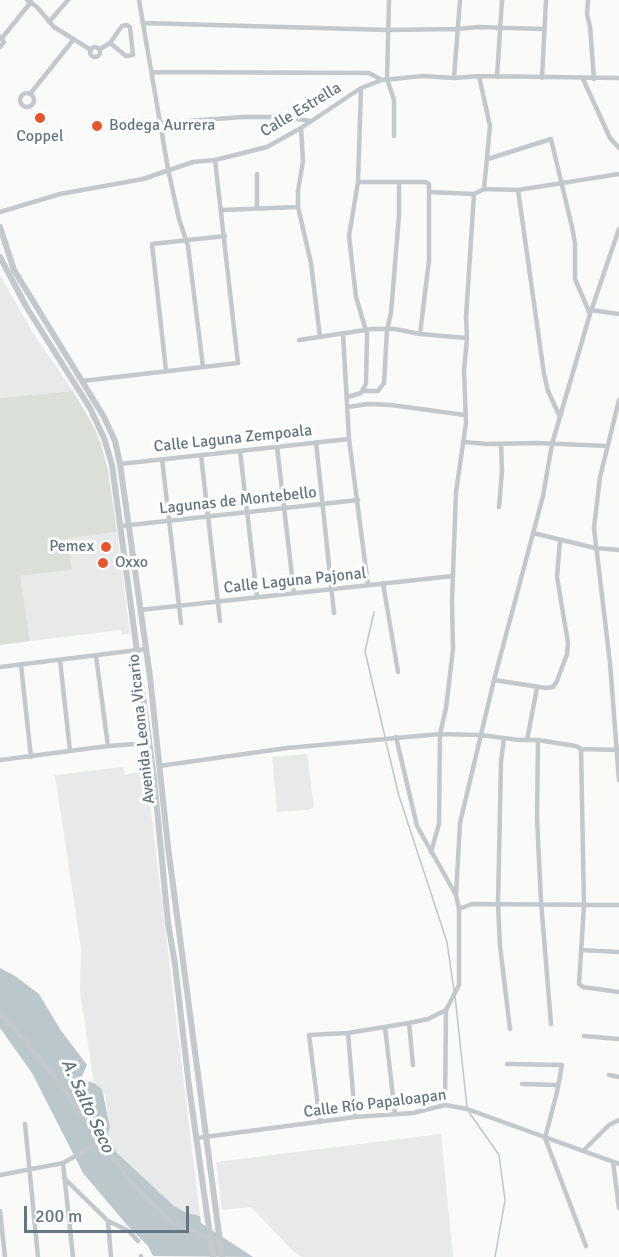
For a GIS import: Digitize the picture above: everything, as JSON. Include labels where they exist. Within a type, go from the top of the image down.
[{"type":"street","points":[[49,22],[68,0]]},
{"type":"street","points":[[139,0],[168,169],[188,246],[203,367]]},
{"type":"street","points":[[389,0],[385,79],[394,100],[394,136]]},
{"type":"street","points":[[454,78],[460,0]]},
{"type":"street","points":[[497,77],[502,0]]},
{"type":"street","points":[[542,78],[546,0]]},
{"type":"street","points":[[588,0],[587,15],[594,79]]},
{"type":"street","points":[[0,47],[4,42],[1,37],[29,1],[49,22],[90,50],[91,55],[95,57],[100,55],[100,49]]},
{"type":"street","points":[[143,23],[388,30],[478,27],[543,29]]},
{"type":"street","points":[[90,50],[95,47],[100,49],[110,43],[122,26],[130,27],[132,55],[126,56],[110,43]]},
{"type":"street","points":[[30,94],[74,39]]},
{"type":"street","points":[[152,72],[369,73],[385,79]]},
{"type":"street","name":"Calle Estrella","points":[[0,212],[60,194],[143,179],[193,162],[215,160],[267,147],[301,128],[361,88],[385,79],[423,76],[619,78]]},
{"type":"street","points":[[479,76],[490,126],[484,189]]},
{"type":"street","points":[[583,79],[610,138],[619,148]]},
{"type":"street","points":[[361,88],[358,182],[349,236],[356,297],[365,329],[366,384],[363,391]]},
{"type":"street","points":[[160,123],[243,117],[286,117],[310,121]]},
{"type":"street","points":[[301,128],[303,161],[298,207],[311,263],[320,337]]},
{"type":"street","points":[[488,159],[551,139],[575,243],[575,279],[591,312]]},
{"type":"street","points":[[82,381],[238,363],[215,160]]},
{"type":"street","points":[[257,174],[257,208]]},
{"type":"street","points":[[429,192],[474,194],[484,189],[518,190],[619,174]]},
{"type":"street","points":[[358,182],[428,183],[429,260],[420,334]]},
{"type":"street","points":[[348,397],[363,391],[378,391],[384,384],[399,215],[399,182]]},
{"type":"street","points":[[518,190],[544,374],[548,391],[560,417]]},
{"type":"street","points":[[431,852],[439,824],[440,734],[446,708],[453,649],[456,492],[464,442],[466,317],[474,194]]},
{"type":"street","points":[[222,210],[298,207]]},
{"type":"street","name":"Avenida Leona Vicario","points":[[0,227],[9,256],[21,282],[50,326],[109,428],[120,464],[146,649],[222,1257]]},
{"type":"street","points":[[445,1105],[446,1010],[459,985],[459,909],[456,896],[460,823],[494,680],[543,496],[552,444],[591,312],[619,229]]},
{"type":"street","points":[[166,371],[152,244],[225,236]]},
{"type":"street","name":"Avenida Leona Vicario","points":[[0,257],[27,308],[90,408],[101,431],[112,465],[149,743],[167,914],[213,1257]]},
{"type":"street","points":[[591,312],[619,314]]},
{"type":"street","points":[[299,340],[365,329],[394,329],[467,338]]},
{"type":"street","points":[[343,334],[348,397],[348,439],[368,585]]},
{"type":"street","points":[[619,400],[607,446],[594,528],[618,750],[619,780]]},
{"type":"street","points":[[348,407],[368,404],[391,405],[465,415]]},
{"type":"street","name":"Calle Laguna Zempoala","points":[[120,464],[348,439]]},
{"type":"street","points":[[316,442],[334,613]]},
{"type":"street","points":[[464,442],[607,446]]},
{"type":"street","points":[[499,507],[502,480],[501,444]]},
{"type":"street","points":[[277,447],[294,593]]},
{"type":"street","points":[[240,451],[256,597]]},
{"type":"street","points":[[201,455],[220,621]]},
{"type":"street","points":[[162,459],[181,622]]},
{"type":"street","name":"Lagunas de Montebello","points":[[121,526],[358,500]]},
{"type":"street","points":[[533,533],[595,548],[619,550]]},
{"type":"street","points":[[494,680],[537,688],[553,687],[557,681],[567,654],[568,643],[557,577],[560,540]]},
{"type":"street","name":"Calle Laguna Pajonal","points":[[140,610],[453,576]]},
{"type":"street","points":[[383,584],[398,672]]},
{"type":"street","points":[[0,667],[146,649]]},
{"type":"street","points":[[96,656],[108,746]]},
{"type":"street","points":[[60,660],[70,750]]},
{"type":"street","points":[[21,665],[31,757]]},
{"type":"street","points":[[527,740],[537,688]]},
{"type":"street","points":[[159,766],[269,750],[440,734],[538,740],[576,746],[581,749],[618,750]]},
{"type":"street","points":[[396,737],[417,826],[456,896]]},
{"type":"street","points":[[504,738],[501,762],[498,904],[500,946],[510,1029]]},
{"type":"street","points":[[538,740],[537,818],[551,1024]]},
{"type":"street","points":[[0,760],[70,750],[149,743]]},
{"type":"street","points":[[581,749],[584,905],[579,984],[619,992]]},
{"type":"street","points":[[459,909],[472,904],[619,905]]},
{"type":"street","points":[[582,950],[619,952]]},
{"type":"street","points":[[320,1122],[309,1035],[348,1033],[408,1023],[428,1019],[446,1010]]},
{"type":"street","points":[[0,1014],[56,1079],[129,1180],[161,1212],[181,1227],[220,1241]]},
{"type":"street","points":[[408,1023],[413,1065]]},
{"type":"street","points":[[385,1027],[395,1114]]},
{"type":"street","points":[[348,1033],[355,1117]]},
{"type":"street","points":[[584,1036],[619,1040]]},
{"type":"street","points":[[507,1064],[562,1065],[545,1138],[586,1246]]},
{"type":"street","points":[[609,1075],[619,1077]]},
{"type":"street","points":[[522,1084],[558,1084]]},
{"type":"street","name":"Calle Río Papaloapan","points":[[197,1138],[355,1117],[413,1113],[445,1105],[467,1109],[616,1163]]},
{"type":"street","points":[[583,1151],[609,1125],[619,1120]]},
{"type":"street","points":[[25,1124],[38,1257]]},
{"type":"street","points":[[0,1175],[63,1163],[101,1142]]},
{"type":"street","points":[[63,1163],[73,1257]]},
{"type":"street","points":[[616,1163],[619,1208]]},
{"type":"street","points":[[64,1178],[108,1221],[129,1232],[138,1241]]},
{"type":"street","points":[[0,1211],[5,1257]]},
{"type":"street","points":[[108,1221],[111,1257]]},
{"type":"shaded area","points":[[0,275],[33,333],[73,391],[0,398]]},
{"type":"shaded area","points":[[73,391],[101,444],[108,470],[117,532],[68,538],[72,570],[20,576],[30,641],[0,645],[0,398]]},
{"type":"shaded area","points":[[117,532],[130,633],[122,635],[121,630],[30,641],[19,576],[72,570],[68,537]]},
{"type":"shaded area","points":[[307,754],[314,807],[308,810],[277,812],[272,757]]},
{"type":"shaded area","points":[[123,767],[125,775],[146,770],[200,1216],[187,1213],[174,1206],[116,1152],[107,1137],[110,1127],[105,1096],[102,1089],[94,1083],[80,991],[81,948],[55,775]]},
{"type":"shaded area","points":[[441,1134],[453,1257],[302,1257],[294,1252],[251,1207],[222,1210],[216,1162]]},
{"type":"water","name":"A. Salto Seco","points":[[0,968],[39,994],[60,1029],[87,1065],[81,1078],[102,1089],[110,1127],[107,1137],[116,1152],[174,1206],[187,1213],[200,1216],[201,1223],[253,1257],[153,1256],[148,1246],[83,1173],[32,1073],[0,1028]]},
{"type":"waterway","points":[[374,612],[365,651],[385,737]]},
{"type":"waterway","points":[[386,742],[399,796],[447,942],[454,991]]},
{"type":"waterway","points":[[455,996],[467,1107]]},
{"type":"waterway","points":[[469,1112],[499,1155],[505,1200],[495,1257]]},
{"type":"place","name":"Coppel","points":[[40,118]]},
{"type":"place","name":"Bodega Aurrera","points":[[97,126]]},
{"type":"place","name":"Pemex","points":[[106,547]]},
{"type":"place","name":"Oxxo","points":[[103,563]]}]
